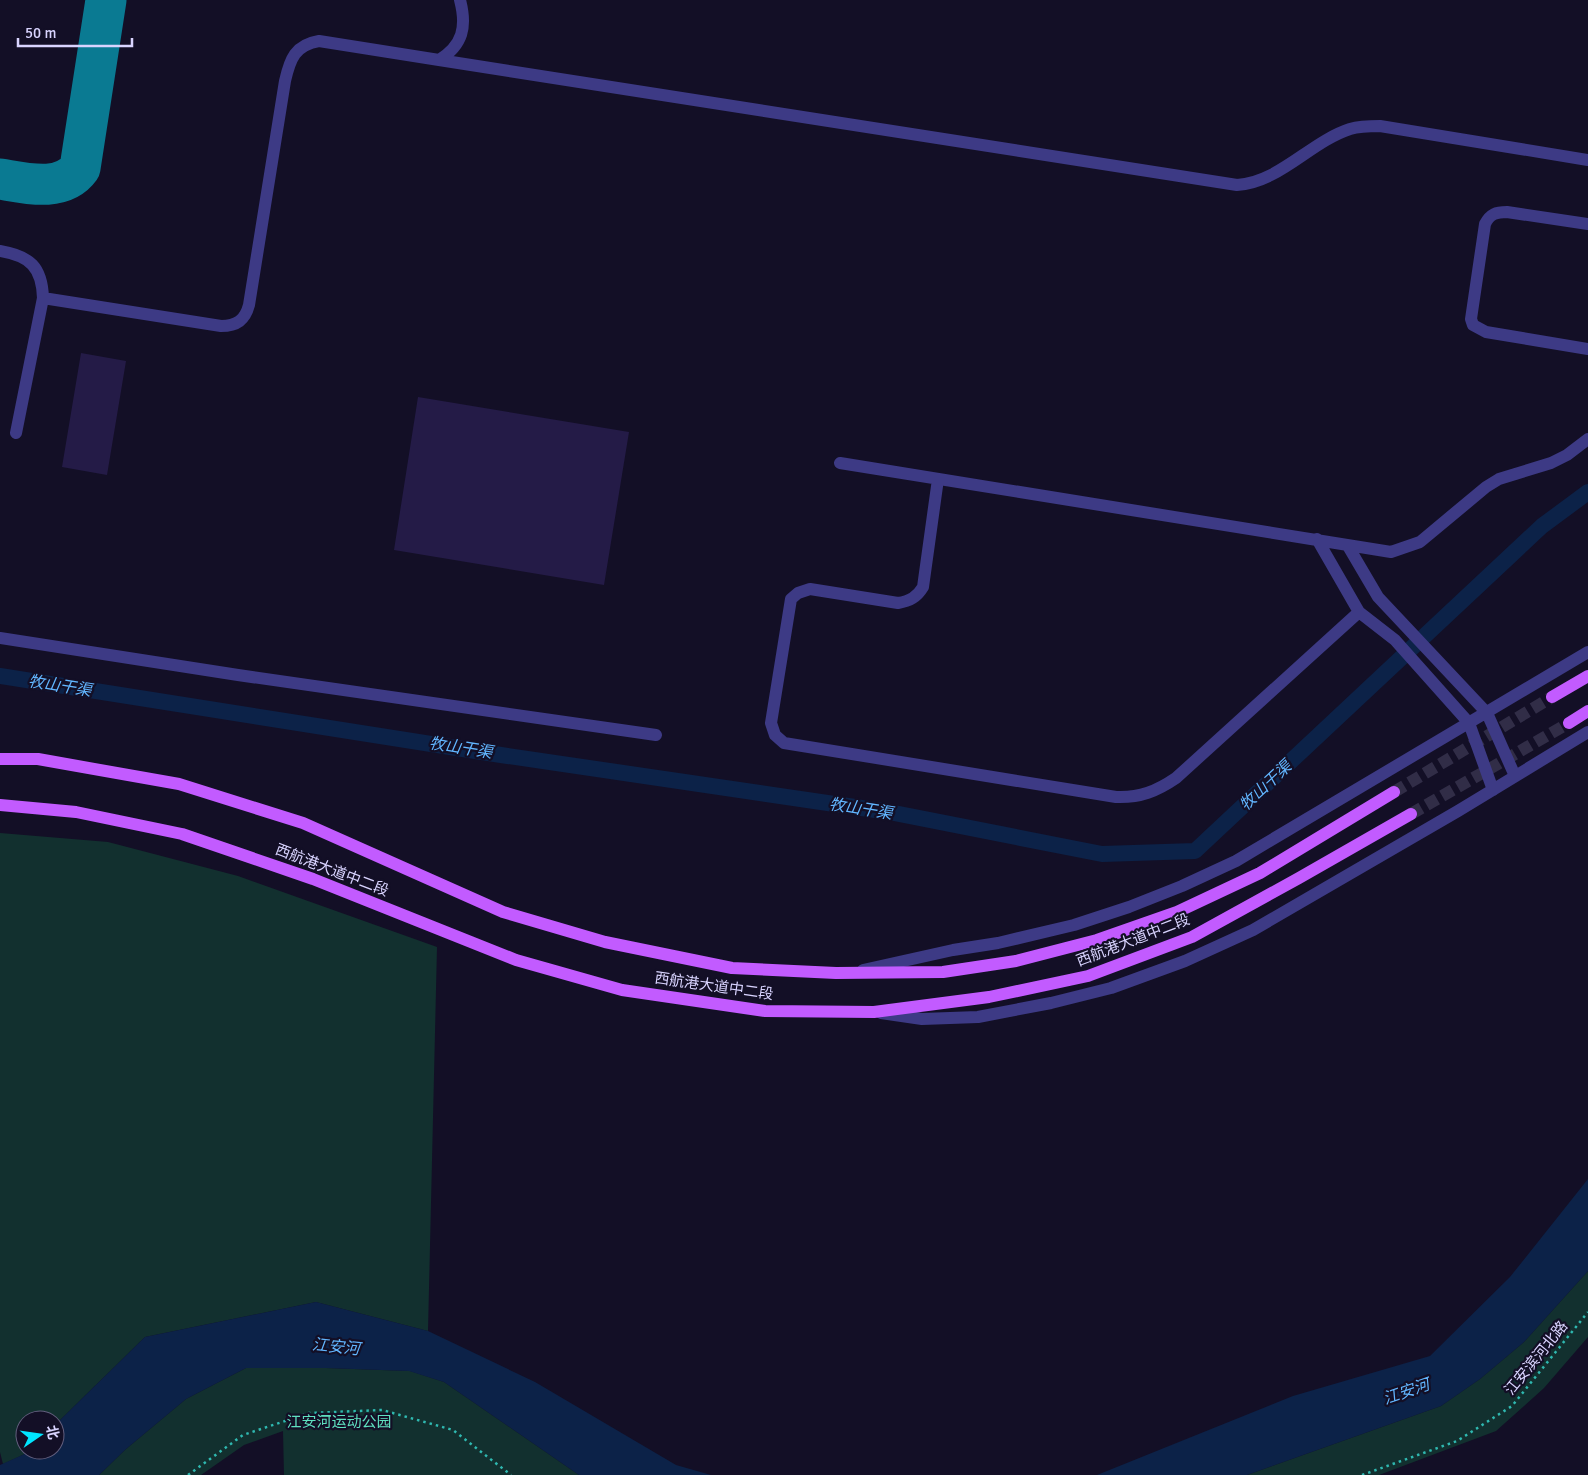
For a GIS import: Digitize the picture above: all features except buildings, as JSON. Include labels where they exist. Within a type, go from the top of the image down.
[{"type":"main road","points":[[1552,697],[1588,676]]},
{"type":"main road","points":[[1569,723],[1588,711]]},
{"type":"main road","name":"西航港大道中二段","points":[[0,759],[38,759],[179,784],[303,822],[503,912],[605,942],[732,968],[850,973],[943,972],[1016,962],[1097,940],[1177,912],[1260,873],[1394,792]]},
{"type":"main road","name":"西航港大道中二段","points":[[0,805],[76,812],[182,834],[313,878],[516,960],[622,990],[765,1012],[874,1012],[989,997],[1088,976],[1192,937],[1411,814]]},
{"type":"street","points":[[439,60],[451,52],[461,36],[463,16],[460,0]]},
{"type":"street","points":[[43,298],[221,326],[235,325],[241,321],[249,305],[288,66],[300,48],[311,42],[319,41],[1237,185],[1247,184],[1268,176],[1329,138],[1362,126],[1380,126],[1588,160]]},
{"type":"street","points":[[1588,224],[1507,212],[1491,215],[1485,224],[1471,311],[1471,319],[1474,325],[1486,332],[1588,349]]},
{"type":"street","points":[[0,251],[24,257],[36,269],[43,283],[43,298],[16,433]]},
{"type":"street","points":[[840,463],[1392,552],[1420,542],[1486,487],[1499,479],[1551,463],[1567,455],[1588,439]]},
{"type":"street","points":[[938,478],[923,587],[919,594],[908,602],[898,603],[810,589],[798,592],[791,599],[772,723],[775,735],[784,743],[1116,797],[1130,798],[1144,795],[1157,790],[1176,778],[1359,612]]},
{"type":"street","points":[[1317,539],[1359,612],[1395,640],[1469,723],[1493,790]]},
{"type":"street","points":[[1348,546],[1378,597],[1487,712],[1515,776]]},
{"type":"street","points":[[0,638],[238,675],[656,735]]},
{"type":"street","points":[[850,973],[953,950],[998,943],[1074,924],[1129,907],[1182,886],[1236,861],[1588,652]]},
{"type":"street","points":[[874,1012],[922,1019],[978,1016],[1051,1003],[1112,988],[1185,961],[1253,930],[1493,790],[1588,732]]},
{"type":"path","name":"江安滨河北路","points":[[1362,1475],[1457,1441],[1512,1406],[1588,1312]]},
{"type":"path","points":[[188,1475],[243,1435],[310,1413],[382,1410],[453,1430],[511,1475]]},
{"type":"green space","points":[[0,833],[108,842],[238,876],[437,947],[428,1331],[316,1302],[145,1337],[65,1415],[65,1410],[15,1410],[15,1458],[3,1464],[0,1452]]},
{"type":"green space","points":[[1588,1271],[1588,1337],[1544,1388],[1496,1431],[1379,1475],[1247,1475],[1441,1406],[1480,1379],[1524,1342]]},
{"type":"green space","name":"江安河运动公园","points":[[246,1368],[410,1371],[444,1382],[579,1475],[284,1475],[283,1431],[244,1445],[201,1475],[99,1475],[126,1449],[186,1399]]},
{"type":"water","name":"江安河","points":[[1588,1179],[1588,1271],[1524,1342],[1480,1379],[1441,1406],[1247,1475],[1097,1475],[1293,1396],[1430,1356],[1510,1277]]},
{"type":"water","name":"江安河","points":[[316,1302],[428,1331],[535,1382],[676,1465],[711,1475],[579,1475],[444,1382],[409,1371],[246,1368],[186,1399],[126,1449],[99,1475],[0,1475],[0,1465],[15,1458],[15,1460],[65,1460],[65,1415],[145,1337]]},
{"type":"waterway","name":"牧山干渠","points":[[0,676],[501,755],[889,812],[1102,854],[1195,851],[1542,526],[1588,492]]},
{"type":"taxiway","points":[[0,179],[32,184],[53,184],[72,176],[80,168],[106,0]]},
{"type":"tunnel","points":[[1394,792],[1552,697]]},
{"type":"tunnel","points":[[1411,814],[1569,723]]}]
